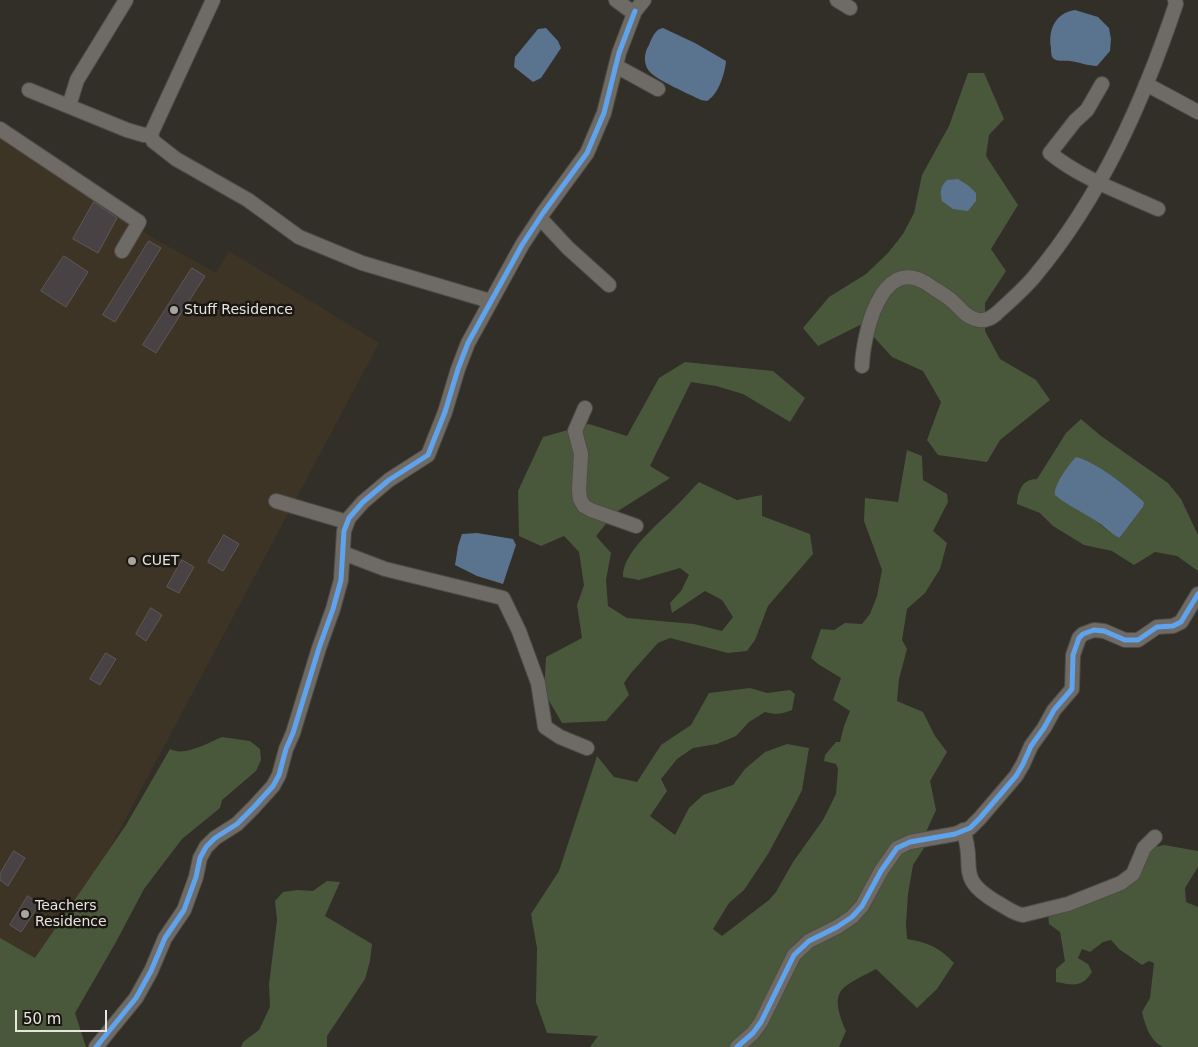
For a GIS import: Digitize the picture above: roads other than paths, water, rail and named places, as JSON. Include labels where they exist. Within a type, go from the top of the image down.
[{"type":"street","points":[[69,106],[77,80],[126,0]]},
{"type":"street","points":[[213,0],[151,134],[153,141],[176,159],[248,200],[299,237],[362,263],[490,301]]},
{"type":"street","points":[[616,0],[628,9],[640,5]]},
{"type":"street","points":[[837,0],[850,8]]},
{"type":"street","points":[[862,366],[865,341],[876,307],[886,287],[893,282],[915,278],[925,282],[951,300],[958,309],[969,317],[980,321],[992,318],[1033,278],[1079,218],[1124,138],[1164,40],[1176,4],[1175,0]]},
{"type":"street","points":[[96,1047],[136,998],[151,971],[165,938],[184,910],[196,877],[200,858],[206,847],[215,838],[237,824],[273,786],[279,775],[333,609],[340,580],[344,531],[347,522],[363,502],[382,485],[428,455],[445,412],[468,343],[490,301],[540,218],[587,153],[604,113],[619,53],[640,5]]},
{"type":"street","points":[[616,66],[658,89]]},
{"type":"street","points":[[1102,84],[1087,110],[1075,121],[1050,153],[1065,165],[1098,184],[1113,188],[1158,209]]},
{"type":"street","points":[[1146,84],[1198,112]]},
{"type":"street","points":[[29,90],[127,130],[144,135],[151,134]]},
{"type":"street","points":[[0,129],[139,222],[122,251]]},
{"type":"street","points":[[540,218],[568,248],[609,285]]},
{"type":"street","points":[[585,408],[576,431],[581,454],[580,499],[584,506],[590,510],[636,526]]},
{"type":"street","points":[[276,501],[347,522]]},
{"type":"street","points":[[343,553],[385,569],[503,598],[520,631],[538,683],[545,727],[560,737],[587,748]]},
{"type":"street","points":[[737,1047],[753,1034],[761,1022],[794,956],[809,941],[852,917],[862,906],[881,871],[898,848],[910,842],[955,834],[970,828],[1016,776],[1031,746],[1054,710],[1072,689],[1073,655],[1079,638],[1083,634],[1094,630],[1104,631],[1125,640],[1138,640],[1157,627],[1173,626],[1182,622],[1198,594]]},
{"type":"street","points":[[963,830],[966,842],[968,872],[974,885],[995,901],[1023,915],[1068,904],[1094,895],[1128,879],[1133,874],[1144,848],[1155,837]]},
{"type":"water","points":[[1075,10],[1098,17],[1109,28],[1111,39],[1110,51],[1097,66],[1058,60],[1052,56],[1050,41],[1054,23],[1062,15]]},
{"type":"water","points":[[546,28],[558,41],[561,48],[541,78],[533,82],[514,67],[515,57],[538,29]]},
{"type":"water","points":[[663,28],[695,43],[726,61],[720,84],[707,101],[665,83],[653,75],[647,68],[645,55],[647,48],[656,32]]},
{"type":"water","points":[[958,179],[976,193],[976,201],[968,211],[953,209],[942,201],[941,190],[943,185],[947,180]]},
{"type":"water","points":[[1076,457],[1092,463],[1110,475],[1144,503],[1143,507],[1119,538],[1055,495],[1056,486]]},
{"type":"water","points":[[477,533],[513,539],[516,545],[503,584],[477,576],[455,565],[462,534]]},
{"type":"place","name":"Stuff Residence","points":[[174,310]]},
{"type":"place","name":"CUET","points":[[132,561]]},
{"type":"place","name":"Teachers Residence","points":[[25,914]]}]
